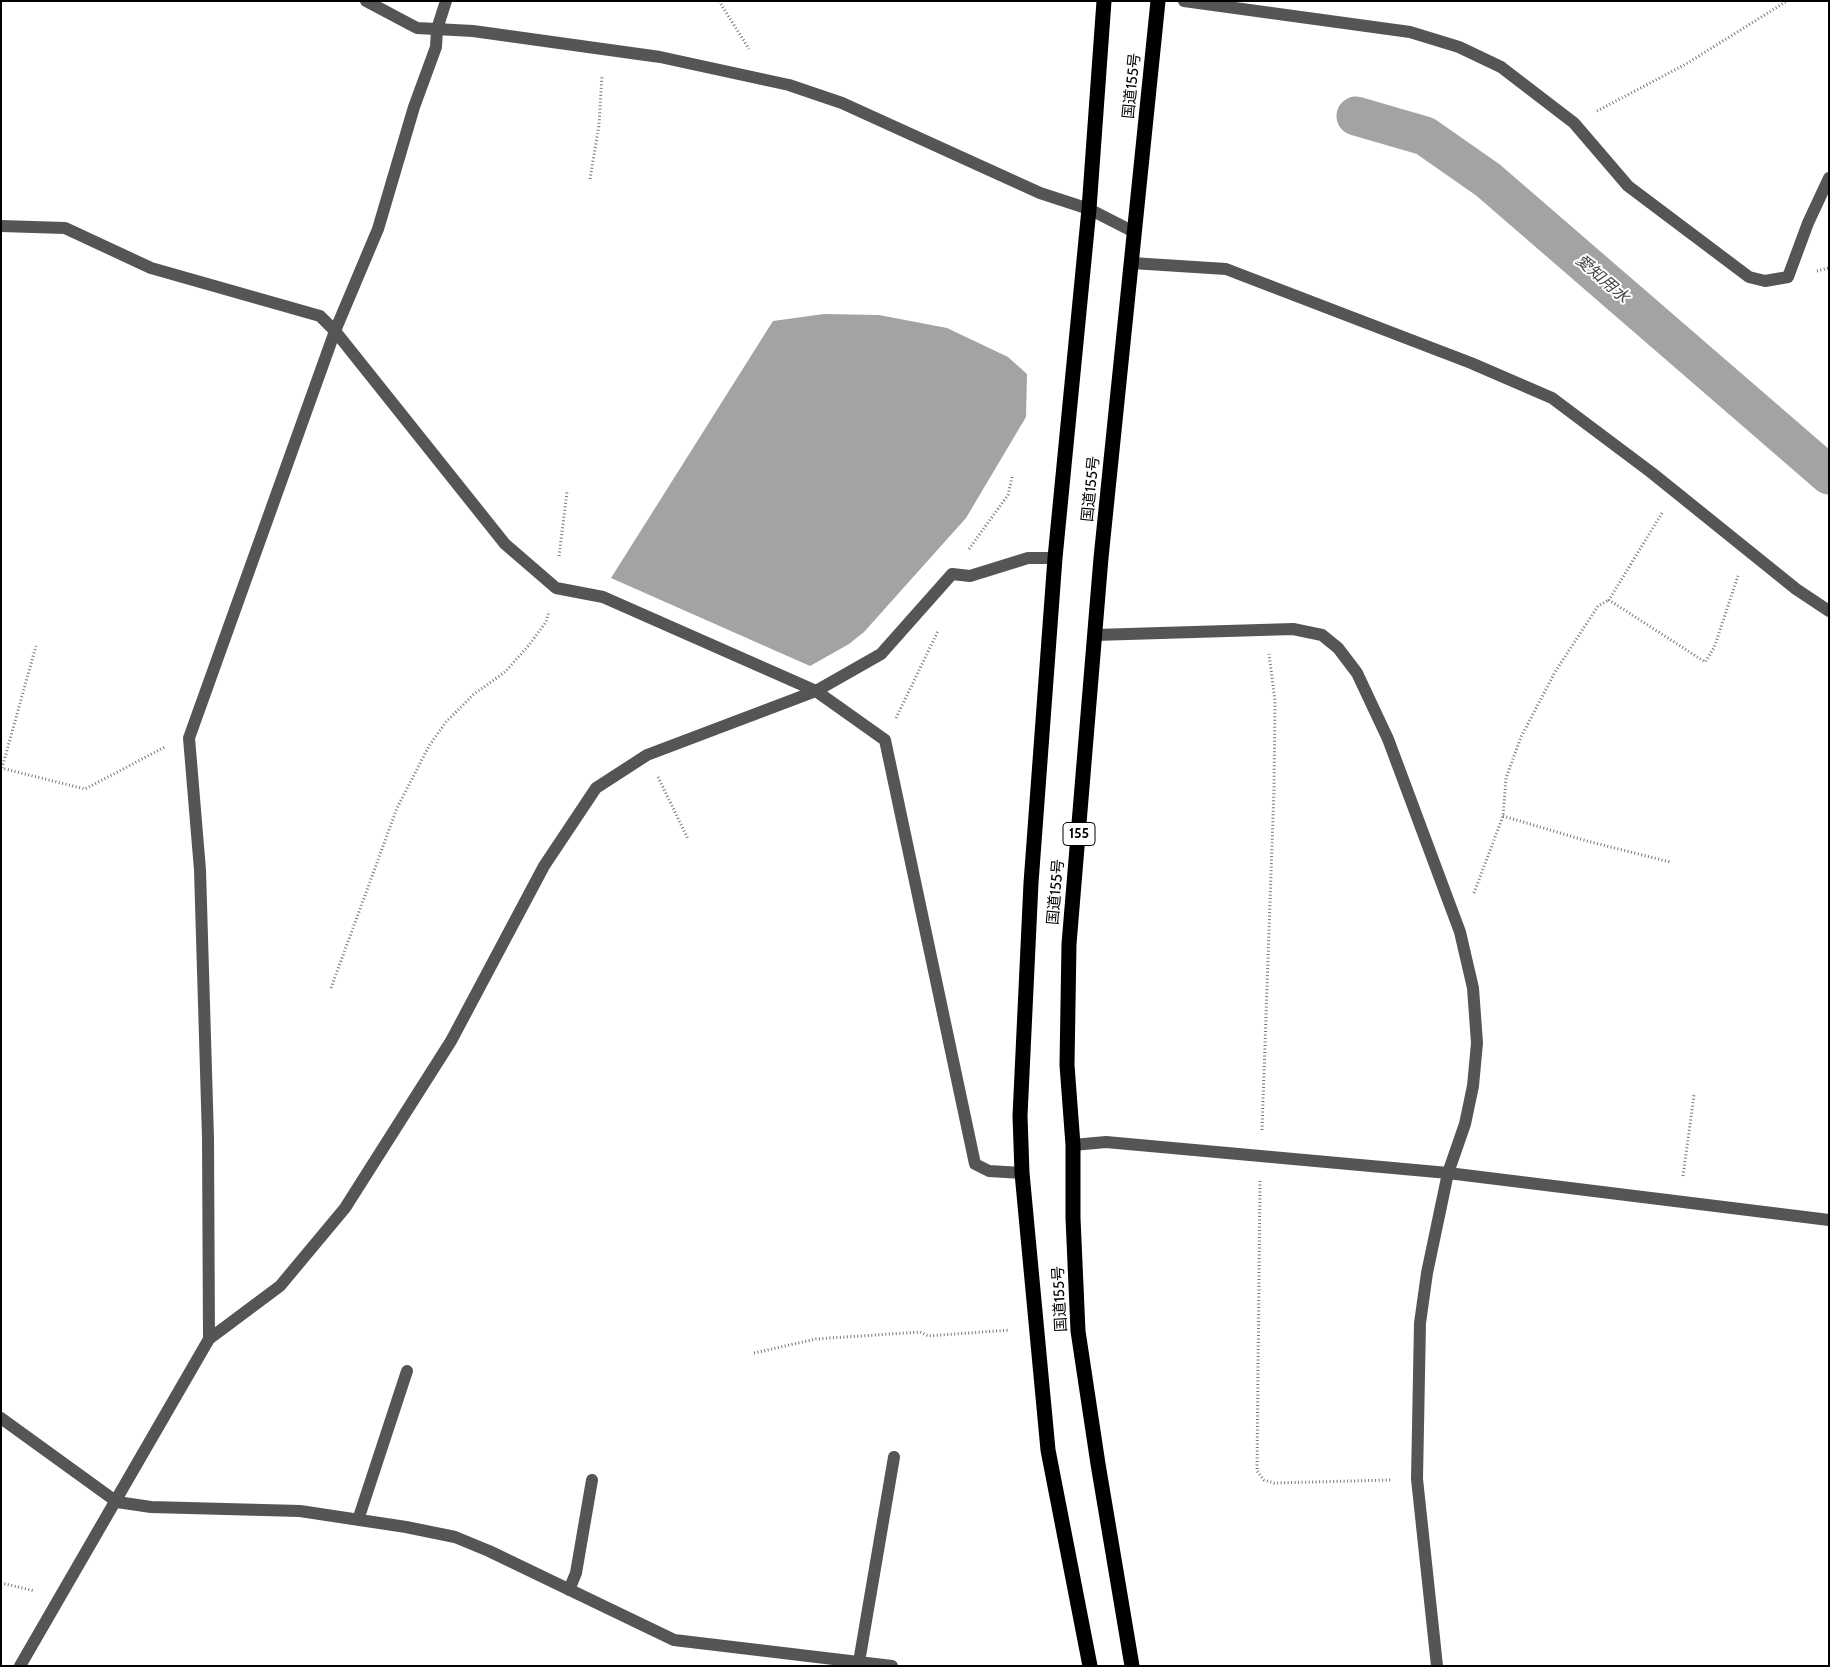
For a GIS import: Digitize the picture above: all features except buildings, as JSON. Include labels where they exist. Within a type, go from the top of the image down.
[{"type":"highway","name":"国道155号","points":[[1090,1666],[1048,1450],[1022,1173],[1020,1116],[1031,884],[1055,558],[1089,209],[1104,1]]},
{"type":"highway","name":"国道155号","points":[[1132,1666],[1078,1331],[1073,1218],[1073,1145],[1067,1065],[1069,944],[1095,635],[1158,1]]},
{"type":"street","points":[[366,1],[417,28],[473,31],[660,57],[789,84],[842,104],[1040,193],[1089,209],[1134,232]]},
{"type":"street","points":[[209,1338],[208,1138],[200,870],[189,738],[335,331],[378,229],[414,107],[436,47],[437,29],[446,1]]},
{"type":"street","points":[[1184,1],[1410,32],[1459,47],[1501,67],[1574,123],[1628,186],[1750,277],[1765,281],[1788,277],[1808,223],[1829,178]]},
{"type":"street","points":[[1,226],[65,228],[151,268],[320,316],[335,331],[505,544],[556,588],[603,597],[816,691],[885,740],[976,1164],[989,1171],[1022,1173]]},
{"type":"street","points":[[1132,263],[1226,269],[1471,363],[1552,398],[1675,491],[1748,552],[1829,612]]},
{"type":"street","points":[[20,1666],[117,1502],[209,1338],[280,1286],[345,1208],[451,1041],[544,866],[596,788],[647,755],[816,691],[882,654],[952,574],[970,576],[1028,558],[1055,558]]},
{"type":"street","points":[[1095,635],[1293,629],[1322,635],[1338,648],[1358,673],[1388,739],[1460,932],[1473,988],[1477,1043],[1473,1086],[1465,1124],[1448,1173],[1427,1272],[1420,1323],[1417,1479],[1437,1666]]},
{"type":"street","points":[[1073,1145],[1106,1142],[1448,1173],[1829,1220]]},
{"type":"street","points":[[358,1520],[406,1371]]},
{"type":"street","points":[[1,1418],[117,1502],[151,1508],[300,1511],[455,1537],[489,1551],[674,1640],[892,1666]]},
{"type":"street","points":[[859,1662],[894,1457]]},
{"type":"street","points":[[569,1590],[576,1573],[592,1480]]},
{"type":"path","points":[[719,1],[758,63],[760,79]]},
{"type":"path","points":[[1574,123],[1686,64],[1787,1]]},
{"type":"path","points":[[590,179],[599,125],[604,49]]},
{"type":"path","points":[[952,574],[1008,495],[1012,477]]},
{"type":"path","points":[[1460,932],[1503,816],[1506,778],[1520,737],[1555,672],[1598,606],[1609,600],[1675,491]]},
{"type":"path","points":[[331,988],[397,808],[429,746],[446,722],[474,694],[505,672],[530,645],[546,622],[556,588],[567,492]]},
{"type":"path","points":[[1609,600],[1705,662],[1714,648],[1737,578],[1748,552]]},
{"type":"path","points":[[885,740],[894,730],[897,715],[939,629]]},
{"type":"path","points":[[1266,630],[1275,701],[1270,941],[1261,1156],[1257,1471],[1264,1480],[1274,1483],[1417,1479]]},
{"type":"path","points":[[36,646],[1,768],[85,789],[158,750],[189,738]]},
{"type":"path","points":[[647,755],[688,839]]},
{"type":"path","points":[[1503,816],[1587,841],[1670,862]]},
{"type":"path","points":[[1680,1201],[1694,1095]]},
{"type":"path","points":[[754,1354],[816,1339],[920,1332],[928,1336],[1037,1328]]},
{"type":"path","points":[[1,1583],[60,1598]]},
{"type":"shaded area","points":[[824,314],[879,315],[947,328],[1008,357],[1027,374],[1026,417],[966,518],[864,632],[849,644],[810,666],[611,578],[773,321]]},
{"type":"waterway","name":"愛知用水","points":[[1356,116],[1425,136],[1488,180],[1829,475]]}]
